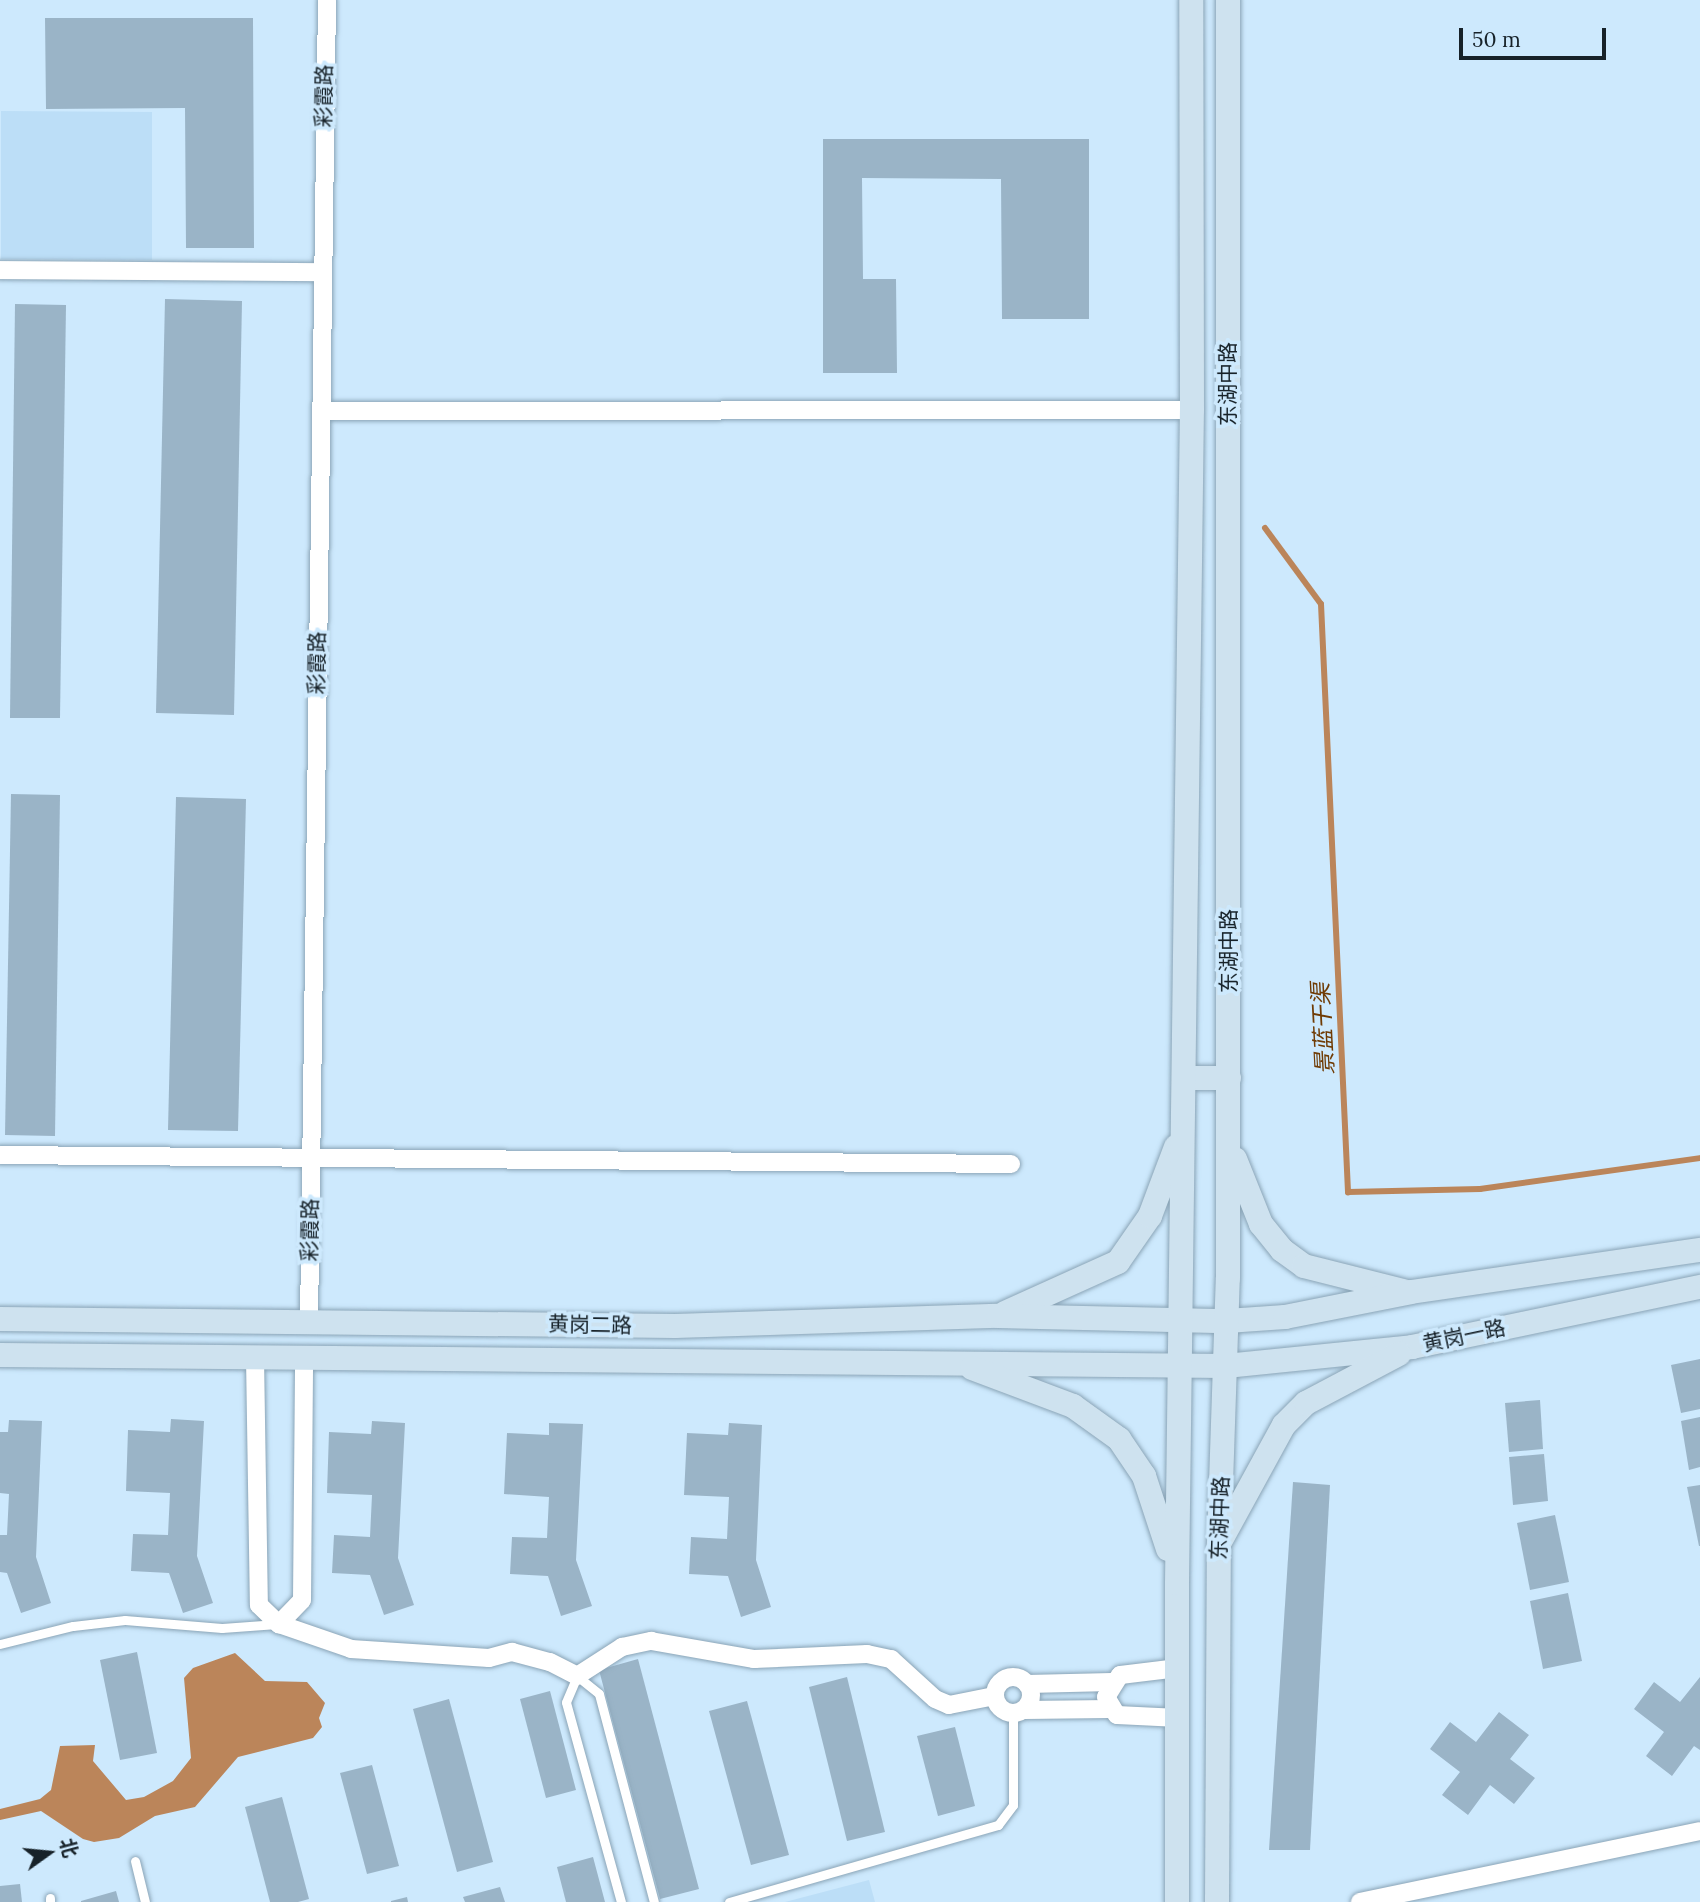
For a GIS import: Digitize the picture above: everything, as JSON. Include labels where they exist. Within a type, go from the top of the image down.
[{"type":"main road","name":"东湖中路","points":[[1177,1902],[1177,1583],[1192,410],[1191,0]]},
{"type":"main road","name":"东湖中路","points":[[1217,1902],[1219,1544],[1227,1321],[1229,1078],[1231,5]]},
{"type":"main road","points":[[1185,1077],[1229,1078]]},
{"type":"main road","points":[[998,1316],[1118,1262],[1150,1216],[1183,1123]]},
{"type":"main road","points":[[1228,1138],[1252,1205],[1282,1250],[1304,1266],[1411,1292]]},
{"type":"main road","points":[[1227,1321],[1285,1317],[1411,1292],[1700,1250]]},
{"type":"main road","name":"黄岗一路","points":[[1180,1365],[1226,1366],[1412,1347],[1700,1287]]},
{"type":"main road","name":"黄岗二路","points":[[0,1318],[675,1326],[998,1316],[1227,1321]]},
{"type":"main road","points":[[1219,1544],[1284,1425],[1306,1403],[1412,1347]]},
{"type":"main road","name":"黄岗二路","points":[[0,1355],[1180,1365]]},
{"type":"main road","points":[[952,1361],[1073,1406],[1118,1439],[1144,1476],[1159,1512],[1177,1583]]},
{"type":"main road","points":[[1178,1621],[1219,1619]]},
{"type":"street","name":"彩霞路","points":[[310,1322],[325,1]]},
{"type":"street","points":[[0,270],[322,271]]},
{"type":"street","points":[[321,411],[1192,410]]},
{"type":"street","points":[[0,1155],[311,1155],[1011,1164]]},
{"type":"street","points":[[255,1357],[259,1605],[279,1624],[351,1649],[477,1658],[512,1652],[550,1661],[578,1676],[622,1647],[651,1641],[754,1659],[867,1654],[891,1659],[935,1699],[949,1705],[995,1696],[1005,1678],[1017,1677],[1027,1684],[1112,1682],[1131,1671],[1178,1668]]},
{"type":"street","points":[[279,1624],[302,1600],[304,1357]]},
{"type":"street","points":[[1110,1709],[1106,1697],[1112,1682]]},
{"type":"street","points":[[1018,1712],[1030,1700],[1027,1684]]},
{"type":"street","points":[[995,1696],[1001,1709],[1018,1712],[1110,1709],[1129,1718],[1179,1718]]},
{"type":"street","points":[[1360,1902],[1700,1831]]},
{"type":"lane","points":[[0,1644],[73,1626],[125,1620],[222,1628],[279,1624]]},
{"type":"lane","points":[[621,1902],[566,1702],[578,1676],[599,1694],[654,1902]]},
{"type":"lane","points":[[729,1902],[998,1825],[1011,1813],[1013,1805],[1018,1712]]},
{"type":"lane","points":[[135,1860],[145,1902]]},
{"type":"shaded area","points":[[1,111],[152,112],[152,260],[1,259]]},
{"type":"shaded area","points":[[235,1653],[265,1681],[307,1682],[325,1703],[319,1718],[322,1727],[313,1738],[238,1757],[195,1807],[155,1816],[119,1838],[94,1842],[83,1839],[41,1811],[0,1820],[0,1809],[40,1799],[51,1790],[60,1746],[95,1745],[93,1761],[126,1800],[144,1797],[173,1781],[191,1758],[184,1678],[193,1668]]},
{"type":"shaded area","points":[[869,1880],[875,1902],[785,1902]]},
{"type":"building","points":[[45,18],[253,18],[254,248],[186,248],[185,108],[46,109]]},
{"type":"building","points":[[823,139],[1089,139],[1089,319],[1002,319],[1001,179],[862,178],[863,279],[896,279],[897,373],[823,373]]},
{"type":"building","points":[[165,299],[242,301],[234,715],[156,713]]},
{"type":"building","points":[[15,304],[66,305],[60,718],[10,718]]},
{"type":"building","points":[[11,794],[60,795],[55,1136],[5,1135]]},
{"type":"building","points":[[176,797],[246,799],[238,1131],[168,1130]]},
{"type":"building","points":[[1700,1359],[1700,1409],[1681,1413],[1671,1365]]},
{"type":"building","points":[[1540,1400],[1543,1449],[1509,1452],[1505,1403]]},
{"type":"building","points":[[1700,1417],[1700,1467],[1689,1470],[1681,1421]]},
{"type":"building","points":[[171,1419],[204,1421],[197,1556],[213,1603],[183,1613],[169,1573],[131,1571],[133,1534],[168,1535],[170,1493],[126,1491],[128,1430],[170,1432]]},
{"type":"building","points":[[9,1420],[42,1421],[36,1557],[51,1603],[21,1613],[7,1573],[0,1572],[0,1535],[7,1535],[9,1494],[0,1493],[0,1432],[8,1432]]},
{"type":"building","points":[[372,1421],[405,1423],[398,1558],[414,1605],[384,1615],[370,1575],[332,1573],[334,1535],[370,1537],[372,1495],[327,1493],[329,1432],[371,1434]]},
{"type":"building","points":[[549,1423],[583,1424],[576,1560],[592,1606],[561,1616],[548,1576],[510,1574],[512,1537],[547,1538],[549,1497],[504,1494],[507,1433],[549,1435]]},
{"type":"building","points":[[729,1423],[762,1425],[756,1560],[771,1607],[741,1617],[728,1576],[689,1574],[691,1537],[727,1539],[729,1497],[684,1495],[687,1433],[728,1435]]},
{"type":"building","points":[[1544,1454],[1548,1501],[1513,1505],[1509,1457]]},
{"type":"building","points":[[1293,1482],[1330,1485],[1310,1850],[1269,1850]]},
{"type":"building","points":[[1700,1485],[1700,1546],[1699,1546],[1687,1487]]},
{"type":"building","points":[[1555,1515],[1569,1582],[1530,1590],[1517,1523]]},
{"type":"building","points":[[1568,1593],[1582,1661],[1543,1669],[1530,1601]]},
{"type":"building","points":[[137,1652],[157,1753],[120,1760],[100,1660]]},
{"type":"building","points":[[638,1659],[699,1889],[660,1899],[599,1670]]},
{"type":"building","points":[[847,1677],[885,1832],[847,1841],[809,1687]]},
{"type":"building","points":[[1700,1677],[1700,1750],[1694,1746],[1672,1776],[1646,1756],[1664,1732],[1634,1709],[1654,1682],[1680,1702]]},
{"type":"building","points":[[550,1691],[576,1790],[546,1798],[520,1699]]},
{"type":"building","points":[[449,1699],[493,1862],[457,1872],[413,1709]]},
{"type":"building","points":[[747,1701],[789,1855],[751,1865],[709,1711]]},
{"type":"building","points":[[1499,1712],[1529,1735],[1510,1759],[1535,1778],[1514,1804],[1490,1785],[1468,1815],[1442,1795],[1460,1772],[1430,1749],[1450,1722],[1476,1742]]},
{"type":"building","points":[[955,1727],[975,1806],[938,1816],[917,1736]]},
{"type":"building","points":[[372,1765],[399,1866],[367,1874],[340,1773]]},
{"type":"building","points":[[282,1797],[309,1899],[298,1902],[270,1902],[245,1807]]},
{"type":"building","points":[[593,1857],[605,1902],[566,1902],[557,1867]]},
{"type":"building","points":[[20,1884],[22,1902],[0,1902],[0,1886]]},
{"type":"building","points":[[500,1887],[505,1902],[465,1902],[463,1897]]},
{"type":"building","points":[[116,1891],[119,1902],[81,1902],[81,1901]]},
{"type":"building","points":[[407,1897],[408,1902],[391,1902],[391,1901]]},
{"type":"waterway","name":"景蓝干渠","points":[[1265,528],[1321,604],[1348,1192],[1480,1189],[1700,1158]]}]
